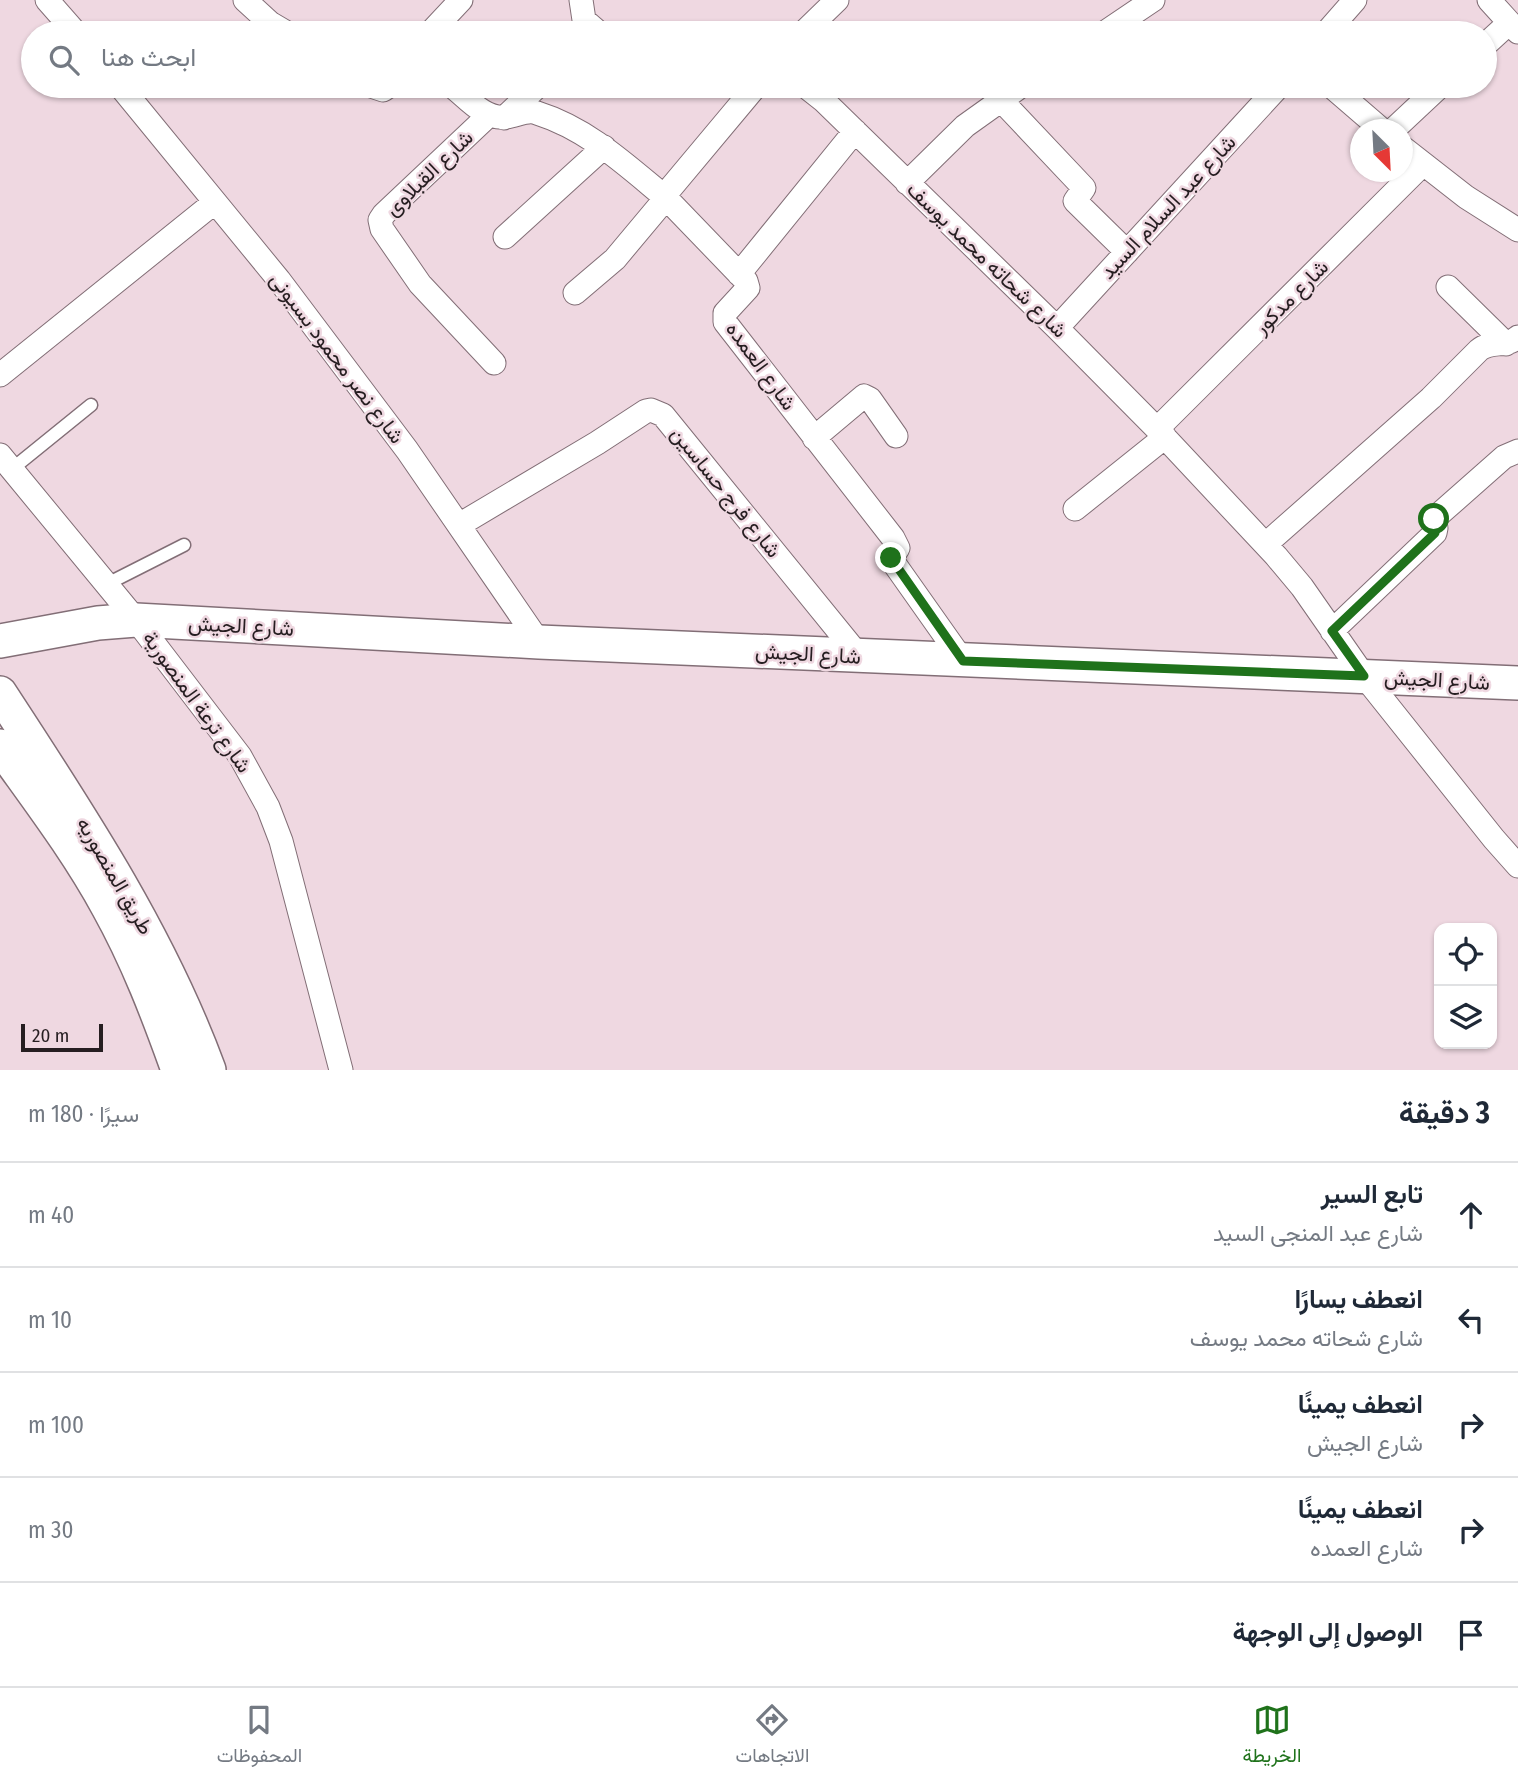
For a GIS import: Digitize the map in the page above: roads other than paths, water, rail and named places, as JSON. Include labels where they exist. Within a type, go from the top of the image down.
[{"type":"street","points":[[47,0],[65,21]]},
{"type":"street","points":[[245,0],[268,21]]},
{"type":"street","points":[[441,21],[461,0]]},
{"type":"street","points":[[580,0],[585,21]]},
{"type":"street","points":[[815,21],[837,0]]},
{"type":"street","points":[[1122,21],[1153,0]]},
{"type":"street","points":[[1337,21],[1355,0]]},
{"type":"street","name":"شارع نصر محمود بسيونى","points":[[130,98],[279,280],[391,429],[539,642]]},
{"type":"street","points":[[470,98],[497,116],[534,111],[575,127],[666,198],[739,274],[855,131]]},
{"type":"street","points":[[497,116],[522,98]]},
{"type":"street","points":[[575,293],[615,258],[745,98]]},
{"type":"street","name":"شارع شحاته محمد يوسف","points":[[818,98],[1057,328],[1266,544],[1302,587],[1364,676],[1518,866]]},
{"type":"street","name":"شارع عبد السلام السيد","points":[[1057,328],[1268,98]]},
{"type":"street","points":[[1345,98],[1369,119]]},
{"type":"street","points":[[1405,119],[1427,98]]},
{"type":"street","points":[[907,183],[965,127],[1000,99],[1084,188],[1075,201],[1127,252]]},
{"type":"street","name":"شارع القبلاوى","points":[[494,363],[419,284],[382,229],[380,220],[497,116]]},
{"type":"street","points":[[505,237],[604,147]]},
{"type":"street","points":[[1413,156],[1466,197],[1518,230]]},
{"type":"street","name":"شارع مدكور","points":[[1161,433],[1423,164]]},
{"type":"street","points":[[0,375],[215,202]]},
{"type":"street","name":"شارع العمده","points":[[739,274],[749,285],[725,313],[725,322],[893,538],[898,548],[891,559],[963,661]]},
{"type":"street","points":[[1448,287],[1512,340]]},
{"type":"street","points":[[1266,544],[1431,398],[1479,350],[1487,344],[1512,340]]},
{"type":"street","points":[[814,438],[864,396],[870,399],[896,436]]},
{"type":"street","name":"شارع فرج حساسين","points":[[459,525],[597,443],[636,416],[651,410],[657,411],[859,656]]},
{"type":"street","points":[[1075,509],[1161,433]]},
{"type":"street","points":[[1332,631],[1435,533],[1434,519],[1513,459]]},
{"type":"street","name":"شارع ترعة المنصورية","points":[[6,462],[136,620],[240,756],[268,807],[281,841],[341,1070]]},
{"type":"street","name":"شارع الجيش","points":[[4,640],[98,623],[136,620],[539,642],[1518,683]]},
{"type":"street","name":"طريق المنصوريه","points":[[0,693],[73,804],[140,917],[170,975],[209,1070]]},
{"type":"street","name":"طريق المنصوريه","points":[[0,746],[69,843],[107,905],[150,993],[178,1070]]},
{"type":"lane","points":[[6,462],[91,405]]},
{"type":"lane","points":[[107,584],[184,545]]}]
